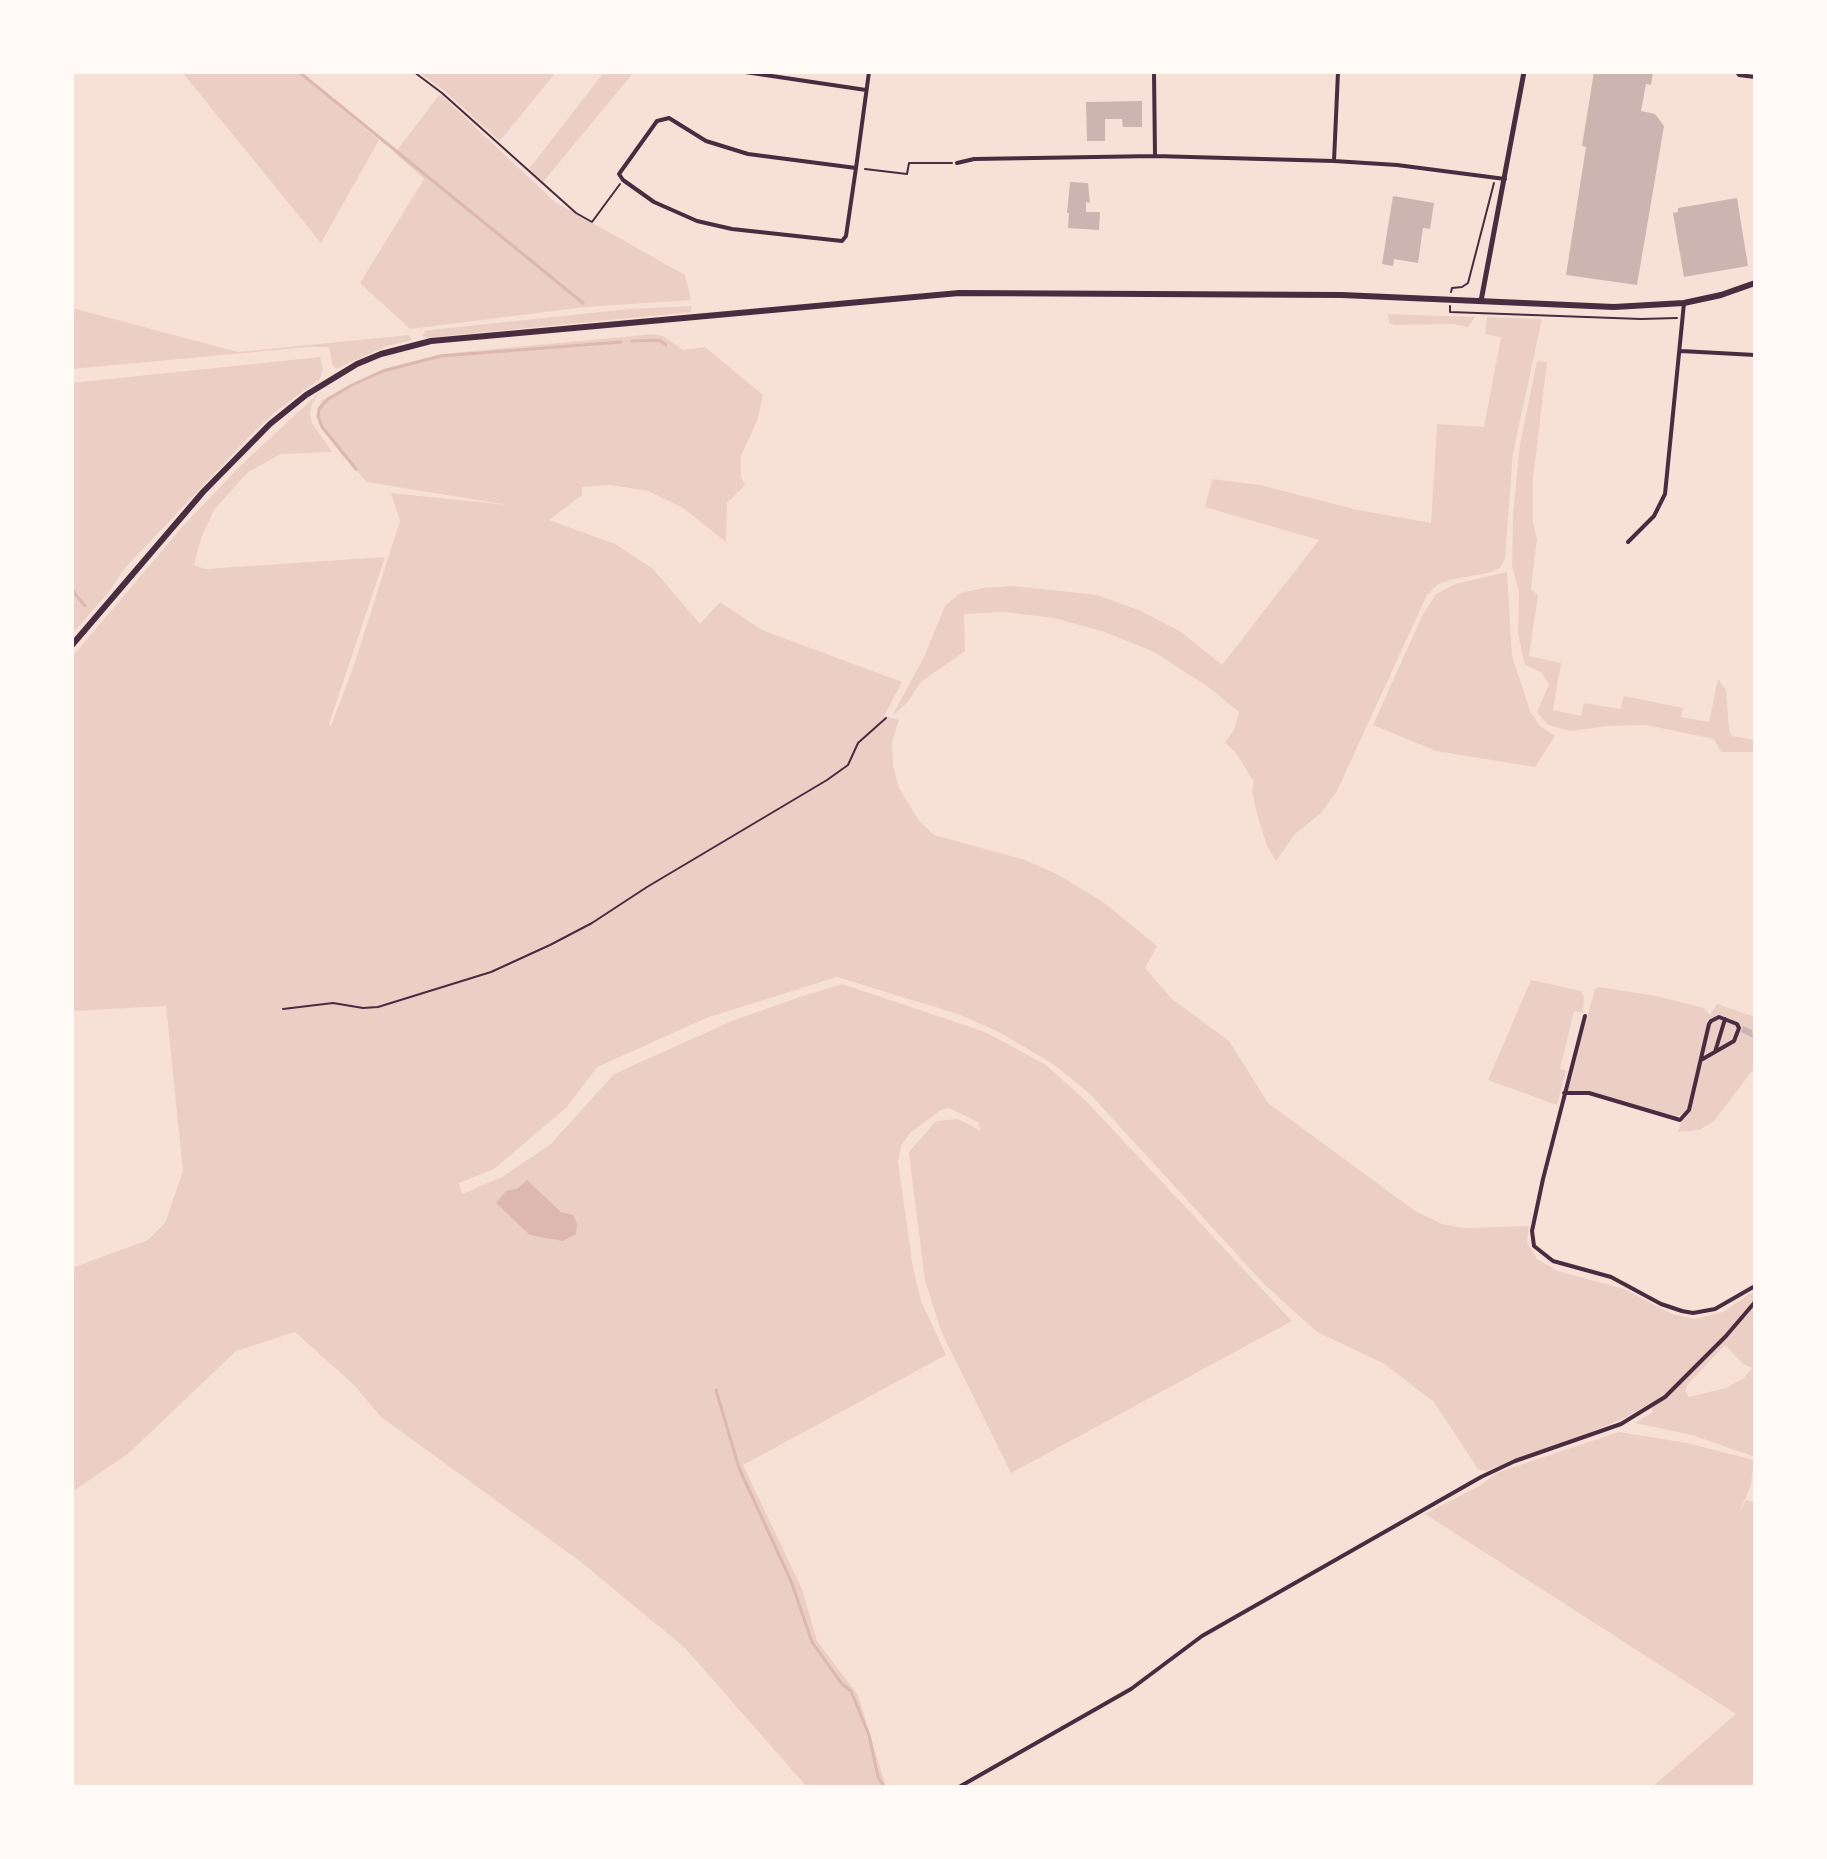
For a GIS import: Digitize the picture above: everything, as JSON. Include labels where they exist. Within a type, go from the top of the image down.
[{"type":"main road","points":[[72,645],[203,492],[270,424],[334,377],[381,354],[431,341],[959,293],[1166,293],[1451,299],[1614,307],[1684,303],[1755,283]]},
{"type":"street","points":[[745,72],[866,90]]},
{"type":"street","points":[[856,168],[748,154],[706,141],[669,118],[657,121],[619,174],[654,202],[697,221],[732,229],[842,241],[846,236],[856,168],[866,90],[869,72]]},
{"type":"street","points":[[1154,72],[1155,156]]},
{"type":"street","points":[[1334,161],[1338,72]]},
{"type":"street","points":[[1481,301],[1524,72]]},
{"type":"street","points":[[1737,72],[1755,77]]},
{"type":"street","points":[[957,163],[974,159],[1155,156],[1334,161],[1397,165],[1505,179]]},
{"type":"street","points":[[1628,542],[1654,516],[1665,494],[1684,303]]},
{"type":"street","points":[[1681,351],[1755,355]]},
{"type":"street","points":[[1585,1016],[1532,1231],[1539,1252],[1553,1261],[1622,1281],[1661,1304],[1693,1313],[1715,1309],[1755,1286]]},
{"type":"street","points":[[1564,1093],[1589,1093],[1672,1119],[1684,1118],[1689,1110],[1701,1060],[1711,1021],[1715,1017],[1726,1018],[1737,1024],[1737,1034],[1729,1045],[1701,1060]]},
{"type":"street","points":[[1714,1054],[1726,1018]]},
{"type":"street","points":[[959,1787],[1131,1689],[1202,1636],[1481,1477],[1515,1461],[1621,1424],[1665,1397],[1755,1302]]},
{"type":"path","points":[[414,72],[442,93],[576,213],[592,222],[623,180]]},
{"type":"path","points":[[856,168],[907,174],[909,163],[957,163]]},
{"type":"path","points":[[1495,178],[1468,283],[1452,288],[1450,312],[1628,319],[1683,318]]},
{"type":"path","points":[[283,1009],[333,1003],[378,1007],[491,972],[550,945],[592,923],[827,780],[848,765],[858,743],[886,718]]},
{"type":"shaded area","points":[[182,72],[298,72],[379,140],[321,243]]},
{"type":"shaded area","points":[[418,72],[556,72],[500,141],[441,88]]},
{"type":"shaded area","points":[[604,72],[634,72],[543,182],[529,169]]},
{"type":"shaded area","points":[[440,94],[555,202],[685,275],[691,300],[585,307],[410,329],[360,283],[424,179],[395,153]]},
{"type":"shaded area","points":[[692,306],[691,312],[423,336],[425,331],[430,330],[629,309]]},
{"type":"shaded area","points":[[72,308],[238,352],[409,335],[412,340],[387,346],[336,369],[329,347],[309,347],[72,369]]},
{"type":"shaded area","points":[[1388,314],[1475,317],[1468,327],[1453,324],[1395,325],[1389,323]]},
{"type":"shaded area","points":[[1487,317],[1542,319],[1513,453],[1505,559],[1500,568],[1492,572],[1438,584],[1427,595],[1337,791],[1321,813],[1295,834],[1276,861],[1267,846],[1257,814],[1252,790],[1254,782],[1236,753],[1225,742],[1234,730],[1239,712],[1207,686],[1154,652],[1105,632],[1054,618],[1004,612],[964,614],[965,651],[921,682],[907,703],[892,716],[924,657],[945,606],[960,593],[983,588],[1013,586],[1097,595],[1141,611],[1181,632],[1222,665],[1319,540],[1205,507],[1212,479],[1260,485],[1358,510],[1431,523],[1437,424],[1484,427],[1501,337],[1485,334]]},
{"type":"shaded area","points":[[654,334],[663,336],[683,350],[705,347],[763,395],[757,421],[741,456],[741,477],[745,485],[727,503],[726,542],[683,508],[648,491],[611,485],[582,487],[582,495],[549,520],[615,544],[652,568],[700,624],[720,602],[762,630],[902,682],[884,716],[899,720],[892,741],[893,766],[899,788],[919,821],[934,835],[1025,860],[1057,874],[1103,902],[1157,946],[1145,968],[1172,999],[1229,1041],[1268,1103],[1415,1211],[1442,1224],[1464,1228],[1529,1226],[1527,1242],[1537,1259],[1558,1271],[1624,1289],[1672,1314],[1695,1319],[1723,1312],[1755,1290],[1755,1457],[1692,1435],[1635,1423],[1653,1412],[1650,1403],[1625,1418],[1593,1431],[1486,1471],[1478,1469],[1434,1402],[1383,1363],[1317,1332],[1264,1284],[1090,1094],[1053,1064],[999,1032],[958,1014],[837,977],[709,1017],[597,1067],[566,1108],[494,1169],[459,1183],[462,1194],[502,1177],[551,1144],[614,1074],[732,1021],[842,984],[985,1032],[1046,1065],[1087,1102],[1292,1321],[1011,1473],[941,1331],[925,1281],[909,1152],[936,1121],[958,1119],[981,1131],[978,1122],[949,1108],[941,1110],[910,1133],[901,1146],[898,1162],[913,1268],[921,1301],[946,1355],[743,1465],[802,1589],[817,1641],[858,1695],[886,1787],[807,1787],[685,1648],[581,1562],[381,1417],[354,1385],[295,1332],[236,1351],[129,1453],[72,1492],[72,1268],[148,1240],[165,1223],[183,1171],[166,1006],[72,1011],[72,657],[183,526],[241,465],[320,392],[312,404],[312,423],[332,452],[281,454],[248,472],[214,510],[201,538],[194,565],[205,569],[385,557],[329,724],[331,726],[400,521],[391,493],[508,505],[367,482],[341,454],[318,421],[322,400],[383,369],[441,354]],"holes":[[[527,1181],[561,1212],[506,1191],[518,1188]],[[1725,1345],[1743,1364],[1752,1368],[1744,1378],[1726,1388],[1689,1397],[1685,1391],[1687,1385]]]},
{"type":"shaded area","points":[[320,357],[323,369],[320,379],[274,413],[251,435],[124,569],[108,593],[72,634],[72,383]]},
{"type":"shaded area","points":[[1537,361],[1547,362],[1533,478],[1533,522],[1537,539],[1531,589],[1538,595],[1529,656],[1561,663],[1553,710],[1581,716],[1584,703],[1620,709],[1624,696],[1683,708],[1681,717],[1709,722],[1718,679],[1726,690],[1732,736],[1755,740],[1755,752],[1721,752],[1714,739],[1646,725],[1571,731],[1548,725],[1537,712],[1549,684],[1541,672],[1525,665],[1518,634],[1519,592],[1512,566],[1513,514],[1520,444]]},
{"type":"shaded area","points":[[1507,572],[1512,656],[1530,711],[1540,726],[1555,736],[1535,767],[1436,751],[1373,725],[1422,616],[1436,594],[1455,584]]},
{"type":"shaded area","points":[[1531,980],[1581,991],[1584,996],[1583,1013],[1574,1011],[1560,1069],[1566,1071],[1557,1105],[1488,1080]]},
{"type":"shaded area","points":[[1599,987],[1704,1008],[1710,1015],[1717,1004],[1755,1017],[1755,1067],[1714,1121],[1699,1130],[1678,1132],[1684,1113],[1674,1118],[1585,1091],[1567,1091],[1595,989]]},
{"type":"shaded area","points":[[527,1180],[561,1212],[573,1215],[577,1224],[576,1234],[563,1241],[530,1235],[496,1203],[506,1191],[518,1188]]},
{"type":"shaded area","points":[[1619,1432],[1687,1443],[1754,1460],[1751,1485],[1738,1516],[1746,1500],[1755,1502],[1755,1787],[1652,1787],[1736,1714],[1425,1514],[1481,1485],[1496,1473]]},
{"type":"building","points":[[1594,72],[1653,72],[1651,85],[1646,84],[1641,111],[1655,114],[1664,126],[1637,285],[1566,275]]},
{"type":"building","points":[[1142,101],[1142,127],[1123,127],[1122,119],[1105,119],[1105,141],[1087,141],[1086,102]]},
{"type":"building","points":[[1070,182],[1088,183],[1090,203],[1086,202],[1086,212],[1100,212],[1099,230],[1068,228]]},
{"type":"building","points":[[1393,196],[1434,203],[1430,229],[1423,228],[1418,263],[1394,259],[1393,266],[1382,264]]},
{"type":"building","points":[[1737,198],[1748,266],[1684,277],[1673,213],[1678,212],[1678,208]]},
{"type":"building","points":[[1743,1026],[1752,1030],[1753,1038],[1741,1032]]},
{"type":"waterway","points":[[299,72],[583,303]]},
{"type":"waterway","points":[[632,341],[659,340],[666,345]]},
{"type":"waterway","points":[[356,469],[322,427],[318,416],[319,409],[328,399],[352,385],[383,371],[441,356],[621,342]]},
{"type":"waterway","points":[[72,590],[85,606]]},
{"type":"waterway","points":[[716,1390],[739,1468],[791,1581],[812,1642],[842,1684],[851,1691],[869,1735],[878,1777],[884,1787]]}]
